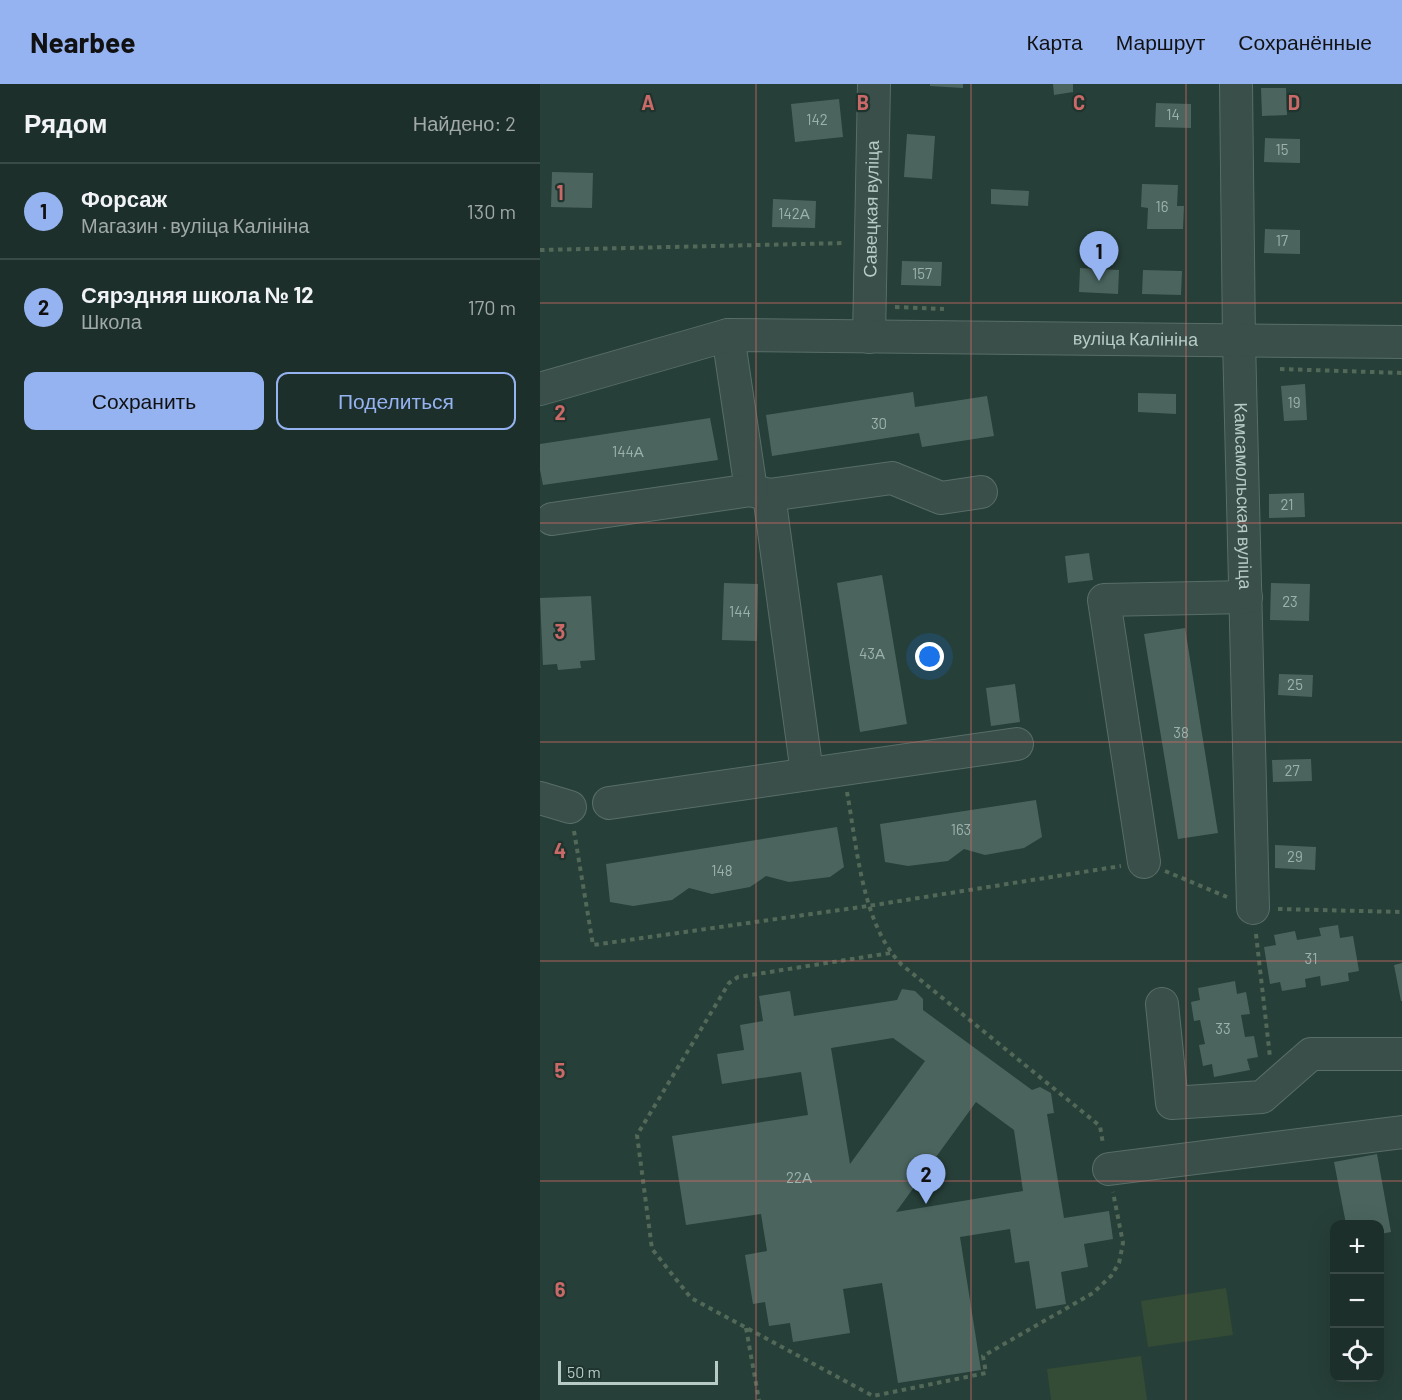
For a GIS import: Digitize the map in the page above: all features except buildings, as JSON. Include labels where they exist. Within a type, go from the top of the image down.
[{"type":"street","name":"Савецкая вуліца","points":[[869,336],[874,84]]},
{"type":"street","name":"Камсамольская вуліца","points":[[1236,84],[1239,340],[1253,908]]},
{"type":"street","name":"вуліца Калініна","points":[[540,389],[728,335],[1402,342]]},
{"type":"street","points":[[728,335],[760,493],[807,773]]},
{"type":"street","points":[[552,519],[892,478],[941,498],[981,492]]},
{"type":"street","points":[[1144,862],[1104,600],[1246,597]]},
{"type":"street","points":[[609,803],[1017,744]]},
{"type":"street","points":[[540,798],[570,807]]},
{"type":"street","points":[[1162,1004],[1172,1103],[1262,1097],[1311,1054],[1402,1054]]},
{"type":"street","points":[[1109,1169],[1402,1132]]},
{"type":"path","points":[[540,250],[871,243]]},
{"type":"path","points":[[843,768],[868,906],[890,953],[1100,1126],[1123,1243],[1119,1263],[1111,1276],[1093,1293],[983,1356],[986,1373],[873,1396],[692,1298],[652,1249],[637,1135],[729,982],[738,977],[890,953]]},
{"type":"path","points":[[570,807],[593,945],[868,906],[1144,862],[1253,908],[1402,912]]},
{"type":"path","points":[[1253,908],[1273,1088]]},
{"type":"path","points":[[746,1328],[759,1400]]},
{"type":"green space","points":[[1226,1288],[1233,1335],[1148,1347],[1141,1301]]},
{"type":"green space","points":[[1141,1356],[1147,1400],[1051,1400],[1047,1369]]},
{"type":"place","name":"Форсаж","points":[[1099,281]]},
{"type":"place","name":"Сярэдняя школа № 12","points":[[926,1204]]}]
